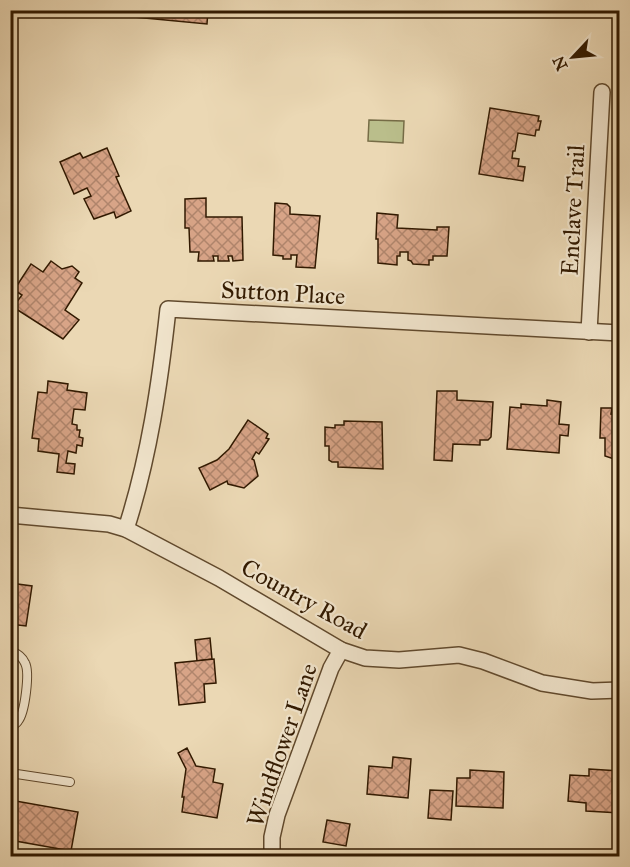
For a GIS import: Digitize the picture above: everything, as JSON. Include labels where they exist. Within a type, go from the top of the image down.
[{"type":"street","name":"Enclave Trail","points":[[589,332],[602,92]]},
{"type":"street","name":"Sutton Place","points":[[126,529],[136,498],[157,393],[168,309],[620,333]]},
{"type":"street","name":"Country Road","points":[[10,515],[108,524],[126,529],[219,578],[341,650],[365,658],[459,655],[483,661],[542,683],[592,691],[620,690]]},
{"type":"street","name":"Windflower Lane","points":[[272,856],[272,837],[277,815],[331,668],[341,650]]},
{"type":"lane","points":[[10,651],[18,653],[25,661],[28,671],[22,714],[18,723],[10,727]]},
{"type":"lane","points":[[10,773],[70,783]]},
{"type":"green space","points":[[369,120],[404,121],[403,143],[368,141]]},
{"type":"building","points":[[125,10],[208,10],[207,24],[124,16]]},
{"type":"building","points":[[490,108],[539,116],[538,121],[541,121],[535,136],[518,133],[515,151],[513,151],[512,158],[519,159],[518,166],[525,167],[523,181],[479,174]]},
{"type":"building","points":[[107,148],[119,176],[116,177],[131,211],[116,218],[114,212],[94,219],[84,199],[91,196],[87,188],[74,194],[60,162],[80,153],[83,158]]},
{"type":"building","points":[[206,198],[206,217],[242,217],[243,260],[233,261],[232,256],[228,256],[229,261],[218,261],[218,256],[213,256],[214,261],[198,261],[199,252],[190,252],[189,228],[185,228],[185,199]]},
{"type":"building","points":[[275,203],[287,204],[290,207],[290,214],[320,216],[315,268],[296,267],[297,255],[291,255],[291,259],[283,259],[283,256],[273,255]]},
{"type":"building","points":[[377,213],[398,215],[397,228],[437,230],[437,227],[449,227],[447,256],[433,256],[433,260],[429,260],[429,265],[413,264],[408,260],[408,252],[400,252],[400,256],[397,256],[397,265],[378,263]]},
{"type":"building","points":[[51,261],[62,269],[72,266],[79,272],[75,278],[82,283],[65,310],[79,320],[63,339],[13,307],[22,295],[14,290],[31,264],[43,272]]},
{"type":"building","points":[[48,381],[68,384],[67,390],[87,393],[85,410],[74,409],[72,424],[77,425],[77,430],[80,430],[79,437],[83,438],[82,446],[77,445],[76,453],[68,451],[66,463],[75,464],[74,474],[57,472],[59,454],[38,451],[39,439],[32,438],[38,392],[47,393]]},
{"type":"building","points":[[437,391],[457,391],[457,400],[493,402],[491,437],[488,440],[480,440],[480,445],[453,444],[452,461],[434,460]]},
{"type":"building","points":[[547,400],[561,402],[559,424],[569,425],[568,436],[560,435],[559,453],[507,449],[510,407],[521,408],[521,404],[547,406]]},
{"type":"building","points":[[601,408],[612,408],[611,414],[620,415],[620,453],[619,457],[614,459],[605,456],[605,438],[600,438]]},
{"type":"building","points":[[248,420],[268,434],[266,438],[269,439],[259,454],[256,452],[252,459],[258,476],[244,488],[228,484],[227,481],[210,490],[199,468],[217,460],[229,449]]},
{"type":"building","points":[[344,421],[382,422],[383,469],[338,467],[338,462],[329,460],[329,446],[325,446],[325,427],[335,428],[335,425],[344,425]]},
{"type":"building","points":[[10,583],[32,586],[26,626],[10,624]]},
{"type":"building","points":[[210,638],[212,659],[197,661],[195,640]]},
{"type":"building","points":[[214,659],[216,683],[204,684],[205,702],[179,705],[175,663]]},
{"type":"building","points":[[187,748],[196,766],[215,769],[213,782],[223,784],[217,818],[182,812],[186,769],[178,753]]},
{"type":"building","points":[[393,757],[411,759],[408,798],[367,794],[369,766],[392,768]]},
{"type":"building","points":[[589,769],[620,771],[620,813],[586,811],[586,803],[568,801],[570,775],[589,776]]},
{"type":"building","points":[[470,770],[504,772],[503,808],[456,806],[457,778],[470,778]]},
{"type":"building","points":[[430,790],[453,791],[451,820],[428,818]]},
{"type":"building","points":[[10,800],[78,812],[71,851],[10,840]]},
{"type":"building","points":[[327,820],[350,824],[346,846],[323,842]]}]
